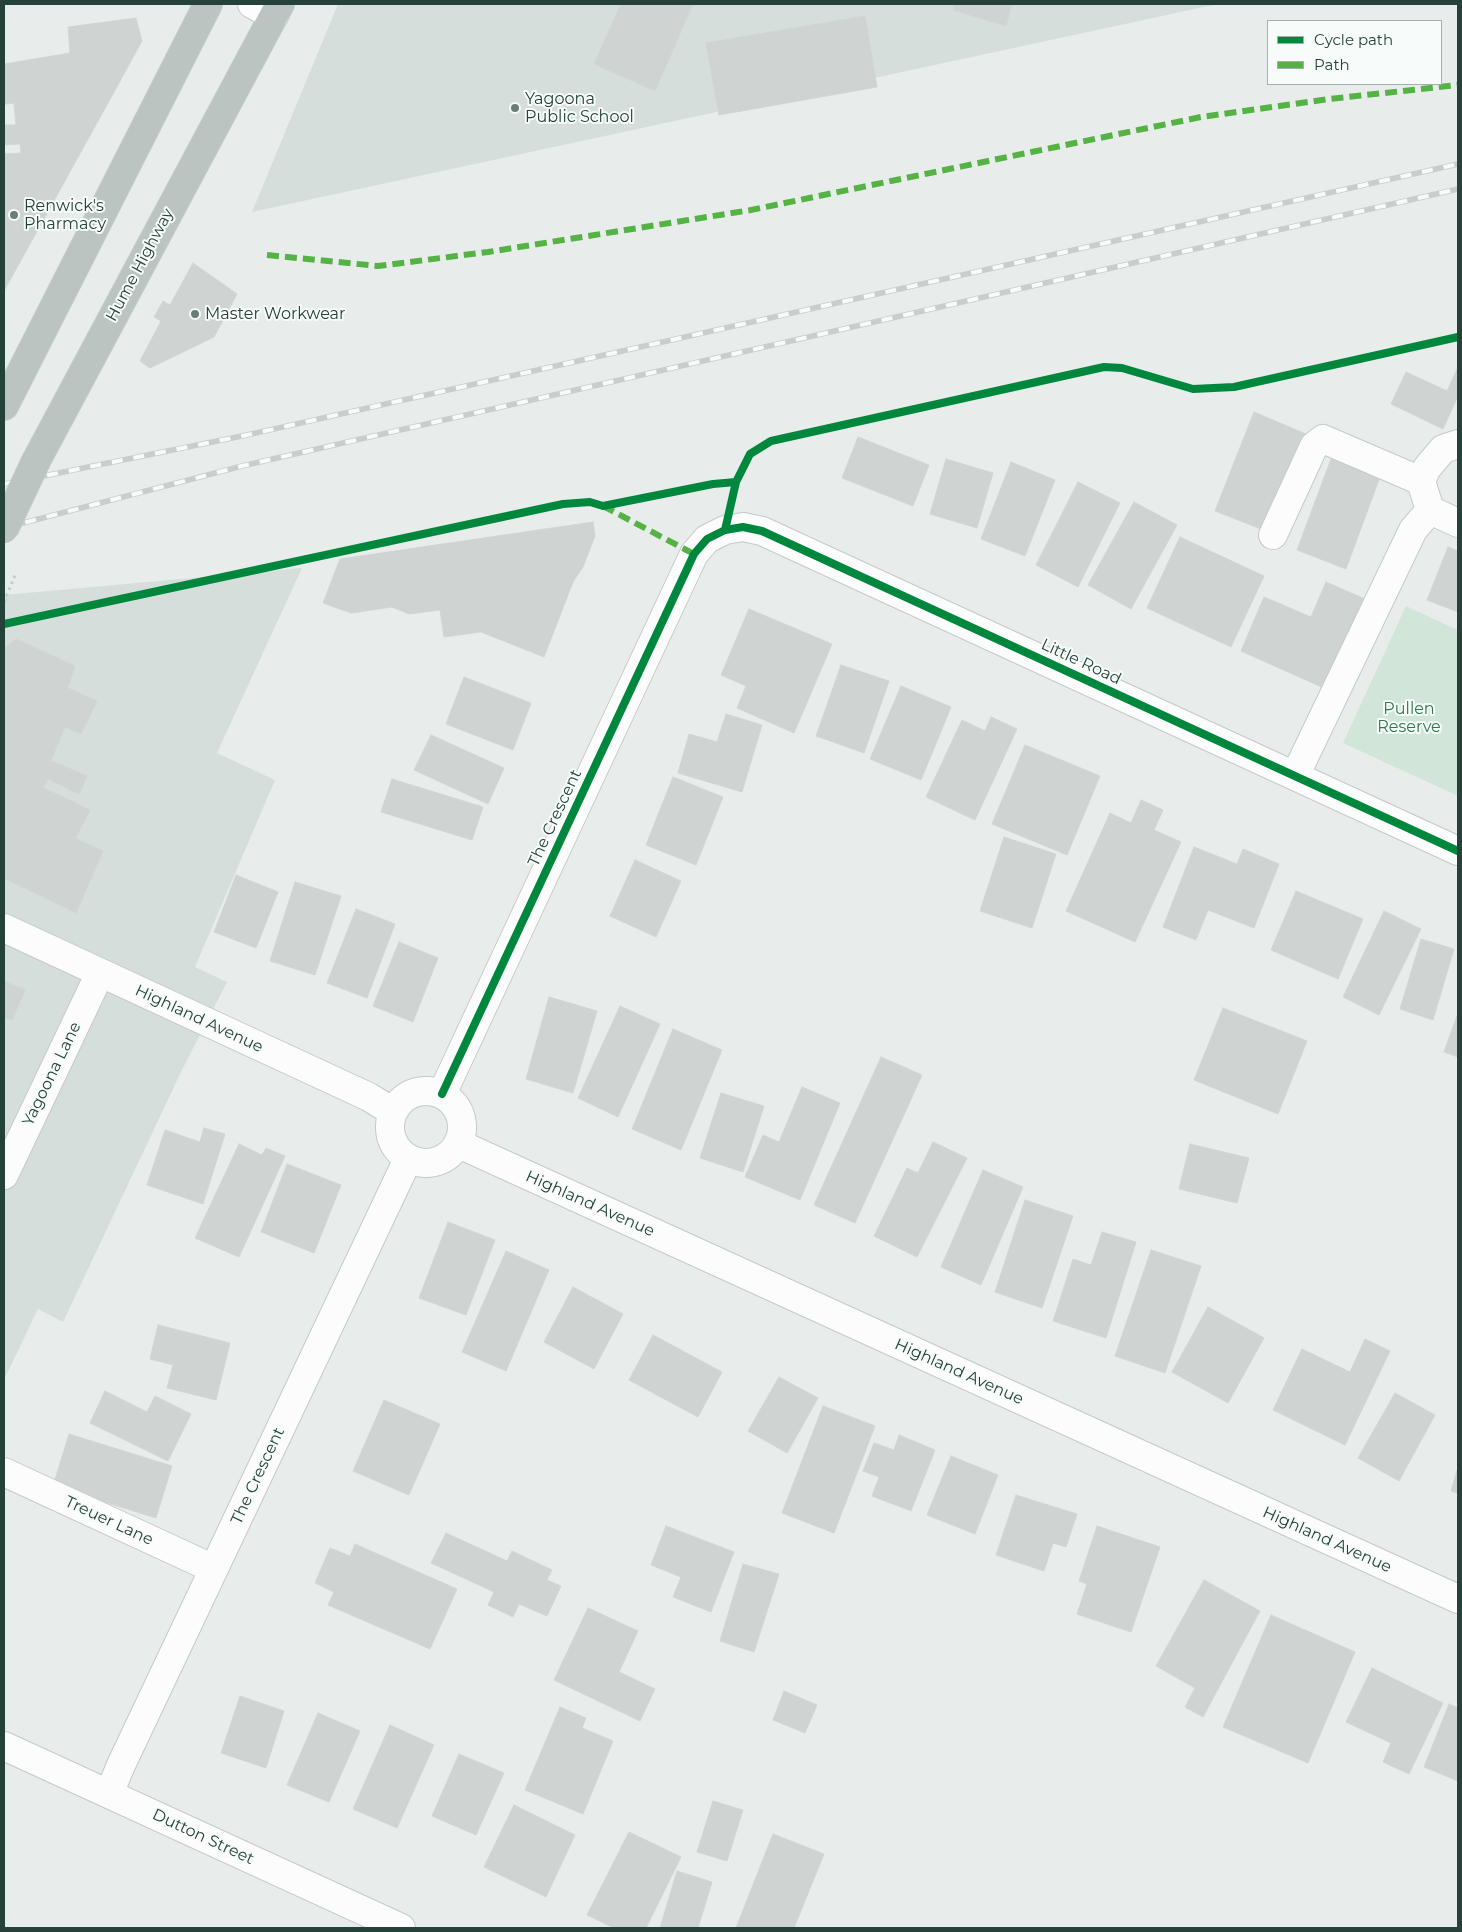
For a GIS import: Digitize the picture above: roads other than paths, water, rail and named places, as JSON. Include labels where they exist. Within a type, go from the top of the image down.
[{"type":"highway","points":[[4,406],[208,4]]},
{"type":"highway","name":"Hume Highway","points":[[4,529],[36,461],[269,8]]},
{"type":"street","points":[[1273,535],[1314,446],[1324,439],[1421,481]]},
{"type":"street","points":[[1458,444],[1444,449],[1427,468],[1421,481],[1430,510],[1458,523]]},
{"type":"street","points":[[1295,776],[1413,530],[1430,510]]},
{"type":"street","name":"Little Road","points":[[694,554],[707,539],[724,530],[744,527],[762,531],[1458,851]]},
{"type":"street","name":"The Crescent","points":[[442,1094],[694,554]]},
{"type":"street","name":"Highland Avenue","points":[[4,928],[369,1097],[393,1112]]},
{"type":"street","name":"Yagoona Lane","points":[[4,1175],[100,973]]},
{"type":"street","points":[[431,1091],[442,1094],[452,1100],[459,1110],[462,1121],[462,1133],[459,1144],[452,1153],[442,1160],[431,1164],[419,1163],[408,1159],[394,1144],[390,1133],[390,1122],[393,1112],[399,1102],[414,1093],[431,1091]]},
{"type":"street","name":"Highland Avenue","points":[[459,1144],[1458,1599]]},
{"type":"street","name":"The Crescent","points":[[110,1794],[121,1765],[408,1159]]},
{"type":"street","name":"Treuer Lane","points":[[4,1472],[214,1569]]},
{"type":"street","name":"Dutton Street","points":[[4,1746],[401,1928]]},
{"type":"railway","points":[[4,484],[247,435],[1458,164]]},
{"type":"railway","points":[[4,528],[242,466],[1458,189]]},
{"type":"place","name":"Yagoona Public School","points":[[515,108]]},
{"type":"place","name":"Renwick's Pharmacy","points":[[14,215]]},
{"type":"place","name":"Master Workwear","points":[[195,314]]},
{"type":"park label","name":"Pullen Reserve","points":[[1409,718]]}]
